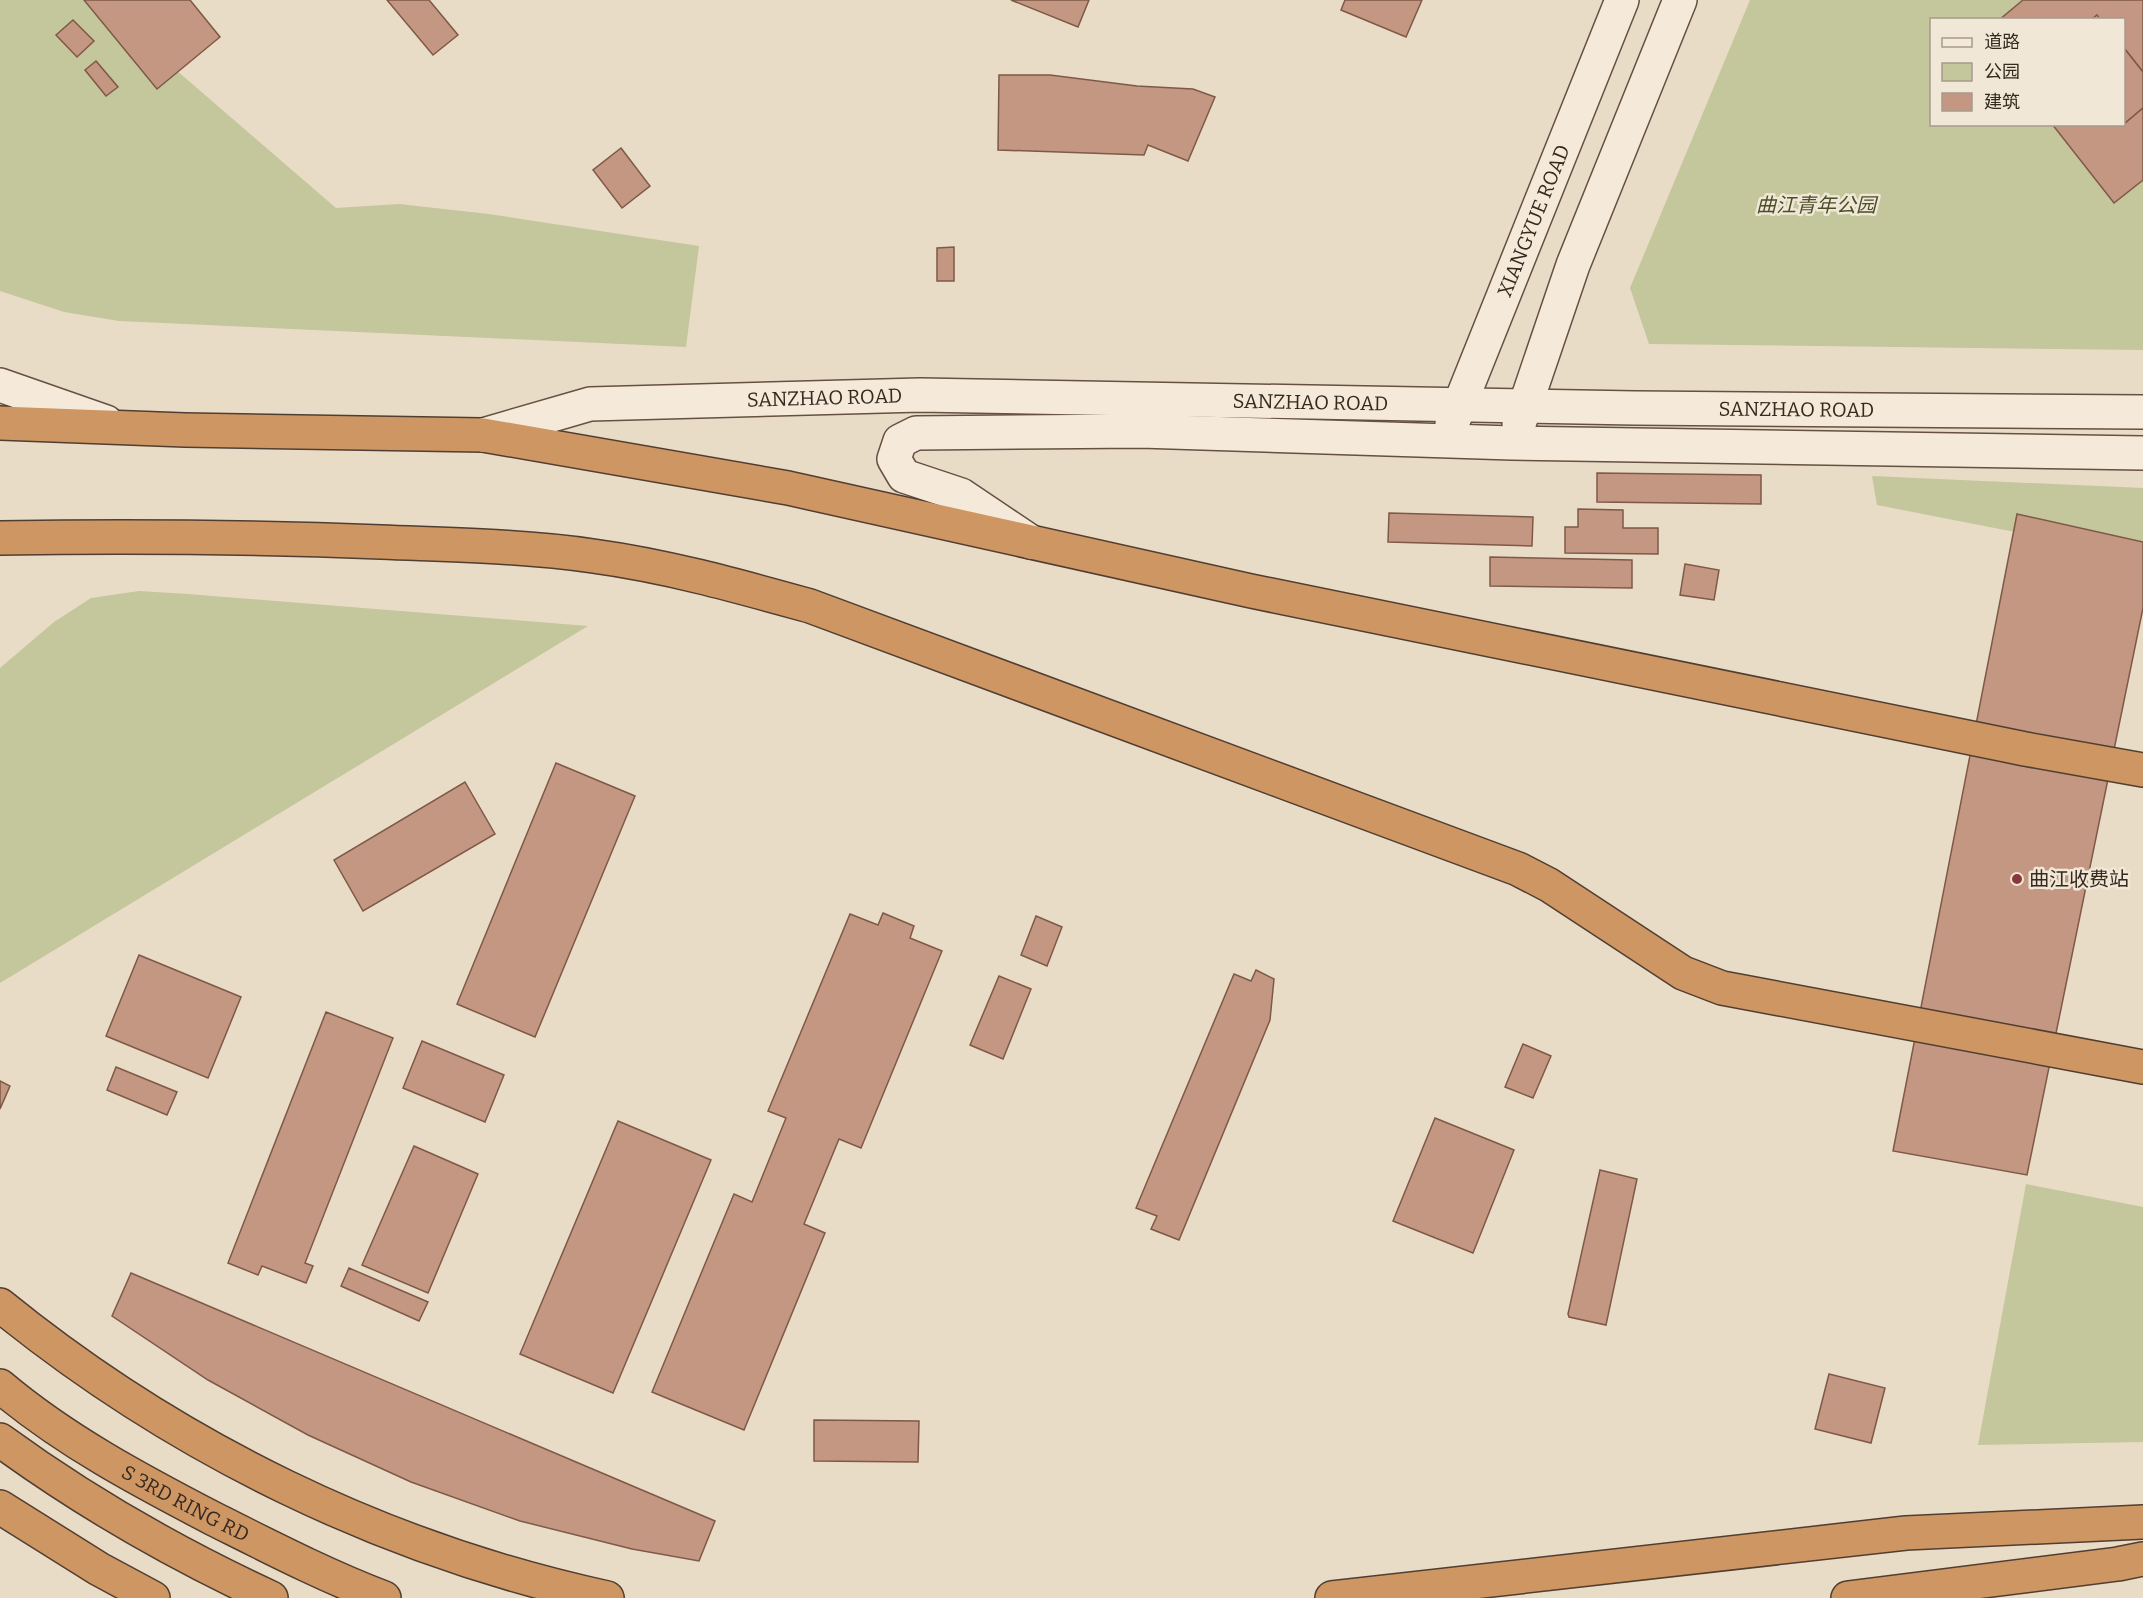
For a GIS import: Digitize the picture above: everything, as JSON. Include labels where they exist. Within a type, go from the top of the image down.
[{"type":"highway","points":[[0,423],[122,428],[483,435],[788,488],[1251,591],[2025,749],[2143,770]]},
{"type":"highway","points":[[0,538],[237,536],[512,549],[592,555],[663,568],[738,586],[810,606],[1518,869],[1549,885],[1683,973],[1722,988],[1961,1035],[2143,1067]]},
{"type":"highway","points":[[0,556],[30,544],[77,537]]},
{"type":"highway","points":[[0,1305],[35,1334],[132,1401],[219,1453],[305,1498],[402,1539],[495,1571],[607,1598]]},
{"type":"highway","name":"S 3RD RING RD","points":[[0,1386],[83,1447],[158,1490],[337,1580],[384,1598]]},
{"type":"highway","points":[[0,1440],[121,1521],[212,1571],[271,1598]]},
{"type":"highway","points":[[0,1508],[153,1598]]},
{"type":"highway","points":[[1332,1598],[1906,1533],[2143,1522]]},
{"type":"highway","points":[[0,1529],[17,1532],[85,1560]]},
{"type":"highway","points":[[1848,1598],[2143,1559]]},
{"type":"street","name":"XIANGYUE ROAD","points":[[1445,441],[1622,0]]},
{"type":"street","points":[[1512,443],[1573,265],[1680,0]]},
{"type":"street","points":[[0,385],[122,428]]},
{"type":"street","name":"SANZHAO ROAD","points":[[483,435],[590,404],[920,395],[1525,406],[2143,412]]},
{"type":"street","name":"SANZHAO ROAD","points":[[1032,543],[962,495],[904,476],[894,459],[900,441],[916,433],[1141,431],[1512,443],[2143,453]]},
{"type":"green space","points":[[0,0],[95,0],[336,208],[399,204],[489,214],[699,246],[686,347],[119,321],[64,312],[0,291]]},
{"type":"green space","name":"曲江青年公园","points":[[1750,0],[2143,0],[2143,350],[1649,344],[1630,288]]},
{"type":"green space","points":[[1872,476],[2143,488],[2143,557],[1877,505]]},
{"type":"green space","points":[[139,591],[588,626],[0,983],[0,668],[54,622],[91,598]]},
{"type":"green space","points":[[2026,1184],[2143,1207],[2143,1442],[1978,1445]]},
{"type":"building","points":[[84,0],[190,0],[220,37],[157,89]]},
{"type":"building","points":[[387,0],[429,0],[458,35],[433,55]]},
{"type":"building","points":[[1011,0],[1089,0],[1078,27]]},
{"type":"building","points":[[1345,0],[1422,0],[1406,37],[1341,10]]},
{"type":"building","points":[[2023,0],[2143,0],[2143,72],[2125,49],[2125,18],[2099,18],[2097,15],[2093,18],[2001,18]]},
{"type":"building","points":[[73,20],[94,41],[77,57],[56,35]]},
{"type":"building","points":[[2125,49],[2143,72],[2143,108],[2125,123]]},
{"type":"building","points":[[96,61],[118,87],[106,96],[85,70]]},
{"type":"building","points":[[999,75],[1050,75],[1137,86],[1193,89],[1215,97],[1188,161],[1148,145],[1144,155],[998,150]]},
{"type":"building","points":[[2143,108],[2143,180],[2114,203],[2054,126],[2125,126],[2125,123]]},
{"type":"building","points":[[621,148],[650,186],[622,208],[593,170]]},
{"type":"building","points":[[954,247],[954,281],[937,281],[937,248]]},
{"type":"building","points":[[1597,473],[1761,475],[1761,504],[1597,502]]},
{"type":"building","points":[[1578,509],[1623,510],[1623,528],[1658,528],[1658,554],[1565,553],[1565,527],[1578,527]]},
{"type":"building","points":[[1389,513],[1533,517],[1532,546],[1388,542]]},
{"type":"building","name":"曲江收费站","points":[[2017,514],[2143,542],[2143,608],[2027,1175],[1893,1151]]},
{"type":"building","points":[[1490,557],[1632,560],[1632,588],[1490,586]]},
{"type":"building","points":[[1685,564],[1719,570],[1714,600],[1680,595]]},
{"type":"building","points":[[556,763],[635,796],[535,1037],[457,1004]]},
{"type":"building","points":[[465,782],[495,834],[363,911],[334,860]]},
{"type":"building","points":[[883,913],[914,926],[910,938],[942,951],[861,1148],[839,1139],[804,1224],[825,1233],[744,1430],[652,1392],[734,1194],[752,1202],[786,1118],[768,1111],[850,914],[878,925]]},
{"type":"building","points":[[1036,916],[1062,927],[1047,966],[1021,955]]},
{"type":"building","points":[[139,955],[241,997],[208,1078],[106,1036]]},
{"type":"building","points":[[1256,970],[1274,979],[1270,1020],[1179,1240],[1151,1229],[1157,1216],[1136,1208],[1234,974],[1251,981]]},
{"type":"building","points":[[999,976],[1031,989],[1003,1059],[970,1045]]},
{"type":"building","points":[[326,1012],[393,1038],[305,1263],[313,1266],[306,1283],[262,1266],[258,1275],[228,1263]]},
{"type":"building","points":[[422,1041],[504,1075],[485,1122],[403,1088]]},
{"type":"building","points":[[1523,1044],[1551,1056],[1533,1098],[1505,1087]]},
{"type":"building","points":[[116,1067],[177,1092],[167,1115],[107,1090]]},
{"type":"building","points":[[0,1081],[10,1086],[0,1109]]},
{"type":"building","points":[[1435,1118],[1514,1150],[1473,1253],[1393,1221]]},
{"type":"building","points":[[618,1121],[711,1160],[613,1393],[520,1354]]},
{"type":"building","points":[[414,1146],[478,1174],[428,1293],[362,1265]]},
{"type":"building","points":[[1600,1170],[1637,1179],[1606,1325],[1569,1317],[1568,1314]]},
{"type":"building","points":[[349,1268],[428,1302],[419,1321],[341,1286]]},
{"type":"building","points":[[131,1273],[715,1521],[699,1561],[632,1549],[520,1521],[411,1482],[308,1435],[208,1380],[112,1316]]},
{"type":"building","points":[[1829,1374],[1885,1388],[1871,1443],[1815,1429]]},
{"type":"building","points":[[814,1420],[919,1421],[918,1462],[814,1461]]},
{"type":"place","name":"曲江收费站","points":[[2017,879]]}]
